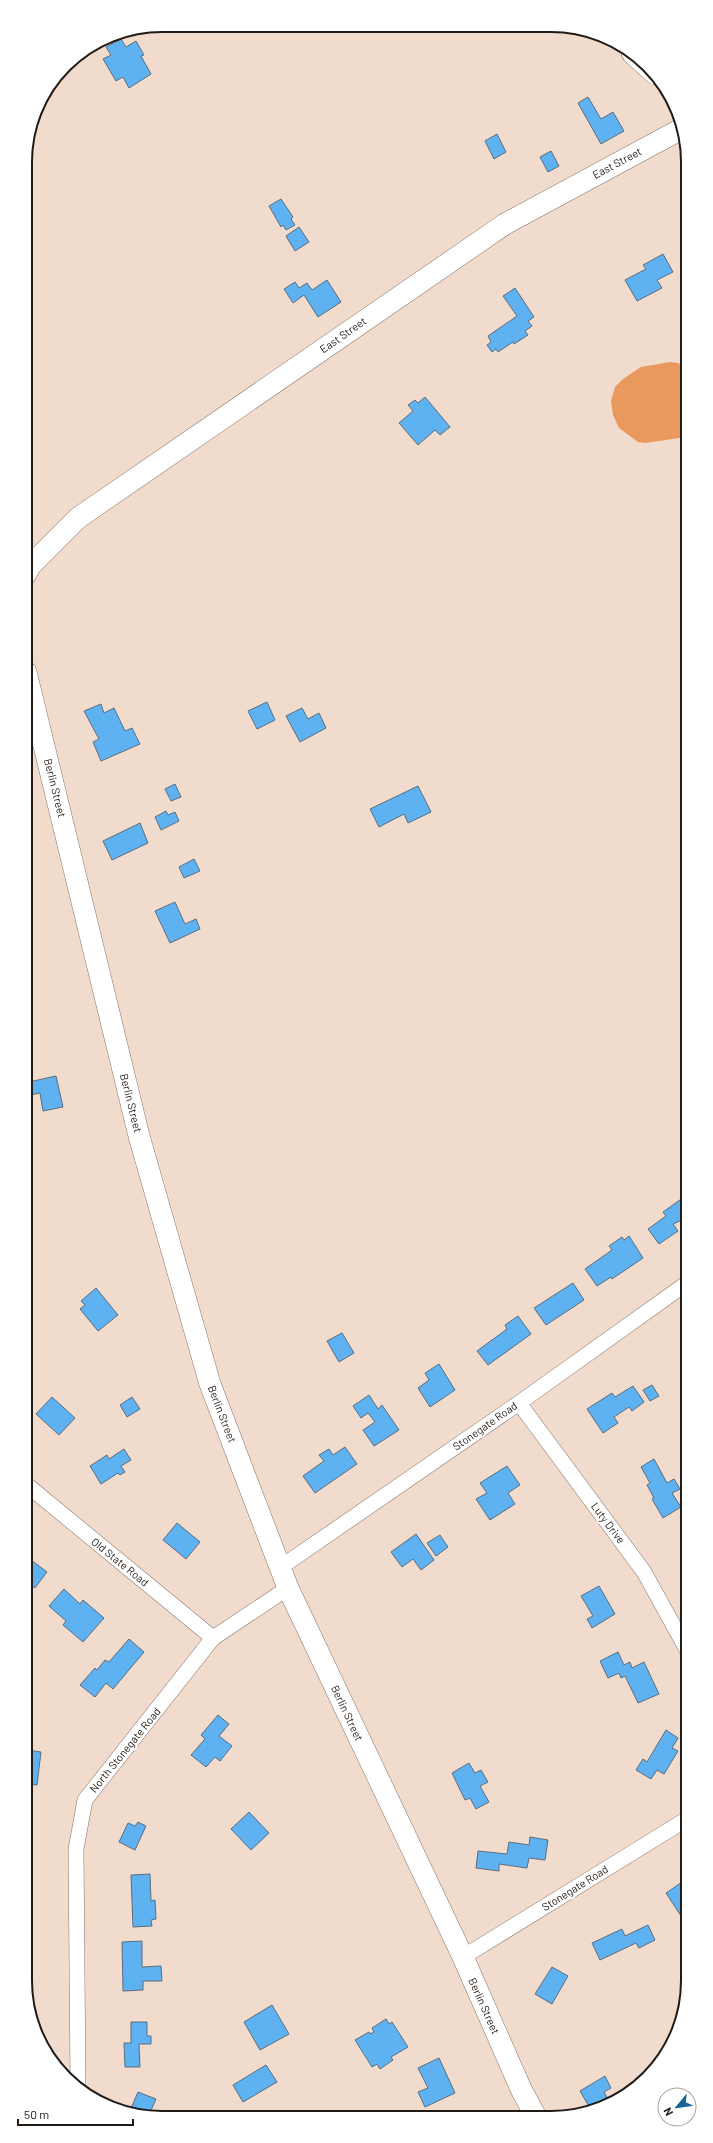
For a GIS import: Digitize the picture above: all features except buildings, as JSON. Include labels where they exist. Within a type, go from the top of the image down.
[{"type":"main road","name":"East Street","points":[[32,564],[78,518],[505,224],[678,131]]},
{"type":"main road","name":"Berlin Street","points":[[32,697],[141,1143],[210,1384],[288,1588],[463,1957],[521,2089],[533,2111]]},
{"type":"street","name":"Stonegate Road","points":[[281,1567],[519,1403],[681,1288]]},
{"type":"street","name":"Luty Drive","points":[[519,1403],[644,1572],[681,1639]]},
{"type":"street","name":"Old State Road","points":[[32,1489],[213,1638]]},
{"type":"street","name":"North Stonegate Road","points":[[78,2080],[76,1849],[85,1800],[213,1638],[288,1588]]},
{"type":"street","name":"Stonegate Road","points":[[463,1957],[681,1823]]},
{"type":"shaded area","points":[[670,362],[681,365],[681,438],[645,443],[638,442],[619,428],[613,415],[611,401],[615,387],[623,379],[641,367]]}]
